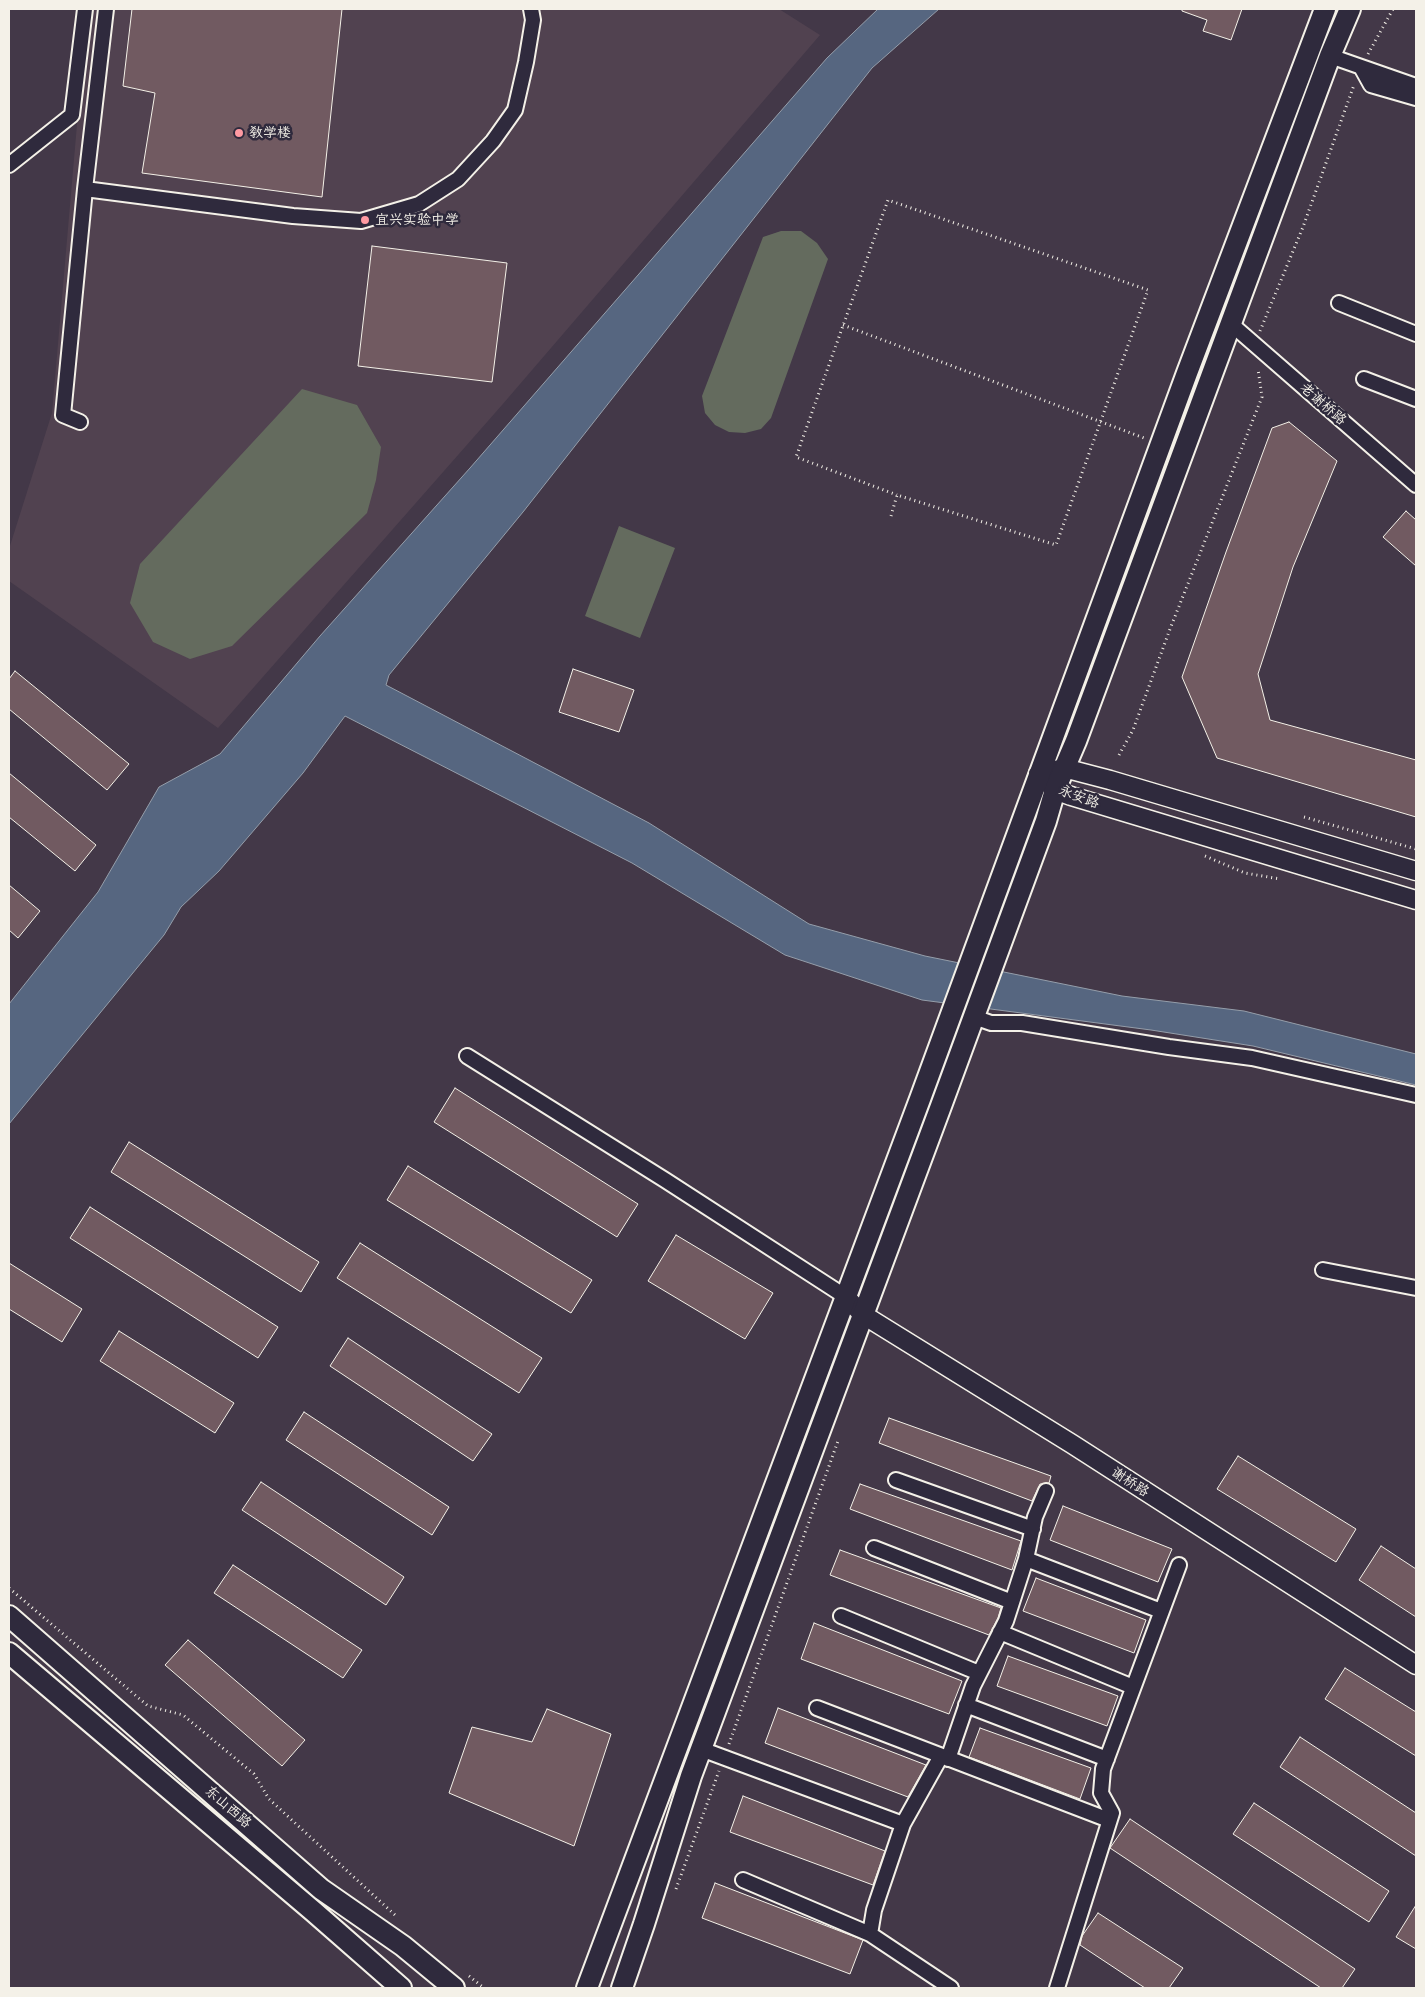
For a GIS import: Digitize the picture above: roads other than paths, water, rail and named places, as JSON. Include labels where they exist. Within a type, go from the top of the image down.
[{"type":"main road","points":[[587,1988],[846,1297],[1187,373],[1325,9]]},
{"type":"main road","points":[[622,1988],[701,1748],[974,1017],[1064,768],[1230,323],[1330,56],[1350,9]]},
{"type":"main road","name":"东山西路","points":[[9,1616],[321,1889],[404,1946],[454,1988]]},
{"type":"main road","name":"东山西路","points":[[9,1653],[313,1911],[393,1986]]},
{"type":"street","points":[[9,164],[72,115],[85,9]]},
{"type":"street","points":[[80,422],[63,415],[106,9]]},
{"type":"street","points":[[86,189],[293,216],[360,221],[419,204],[458,179],[493,141],[515,110],[533,20],[531,9]]},
{"type":"street","points":[[1330,56],[1416,86]]},
{"type":"street","points":[[1361,67],[1371,85],[1416,98]]},
{"type":"street","points":[[1339,303],[1416,334]]},
{"type":"street","name":"老谢桥路","points":[[1230,323],[1415,481]]},
{"type":"street","points":[[1364,379],[1416,399]]},
{"type":"street","name":"永安路","points":[[1038,774],[1064,768],[1120,782],[1416,871]]},
{"type":"street","name":"永安路","points":[[1038,774],[1056,790],[1416,900]]},
{"type":"street","points":[[974,1017],[991,1023],[1022,1023],[1169,1048],[1252,1058],[1416,1095]]},
{"type":"street","points":[[467,1056],[665,1180],[846,1297]]},
{"type":"street","points":[[1324,1270],[1416,1288]]},
{"type":"street","name":"谢桥路","points":[[846,1297],[862,1314],[1064,1439],[1416,1665]]},
{"type":"street","points":[[896,1480],[1033,1529]]},
{"type":"street","points":[[870,1934],[874,1910],[903,1824],[944,1757],[979,1673],[1000,1632],[1026,1559],[1035,1517],[1046,1491]]},
{"type":"street","points":[[874,1548],[1012,1602]]},
{"type":"street","points":[[1026,1559],[1162,1611]]},
{"type":"street","points":[[1057,1988],[1112,1813],[1101,1793],[1103,1769],[1179,1565]]},
{"type":"street","points":[[841,1616],[979,1673]]},
{"type":"street","points":[[1000,1632],[1133,1687]]},
{"type":"street","points":[[966,1704],[1107,1759]]},
{"type":"street","points":[[817,1708],[1110,1820]]},
{"type":"street","points":[[701,1748],[903,1824]]},
{"type":"street","points":[[743,1880],[870,1934],[932,1983],[951,1988]]},
{"type":"water","points":[[878,9],[939,9],[872,68],[523,512],[389,675],[386,685],[649,823],[809,924],[925,956],[1122,996],[1244,1011],[1416,1054],[1416,1085],[1253,1046],[1151,1030],[922,1000],[785,955],[632,863],[345,716],[303,773],[219,871],[181,907],[164,935],[9,1124],[9,1004],[98,892],[159,787],[220,754],[320,636],[470,468],[827,58]]},
{"type":"place","name":"教学楼","points":[[239,133]]},
{"type":"place","name":"宜兴实验中学","points":[[365,220]]}]
